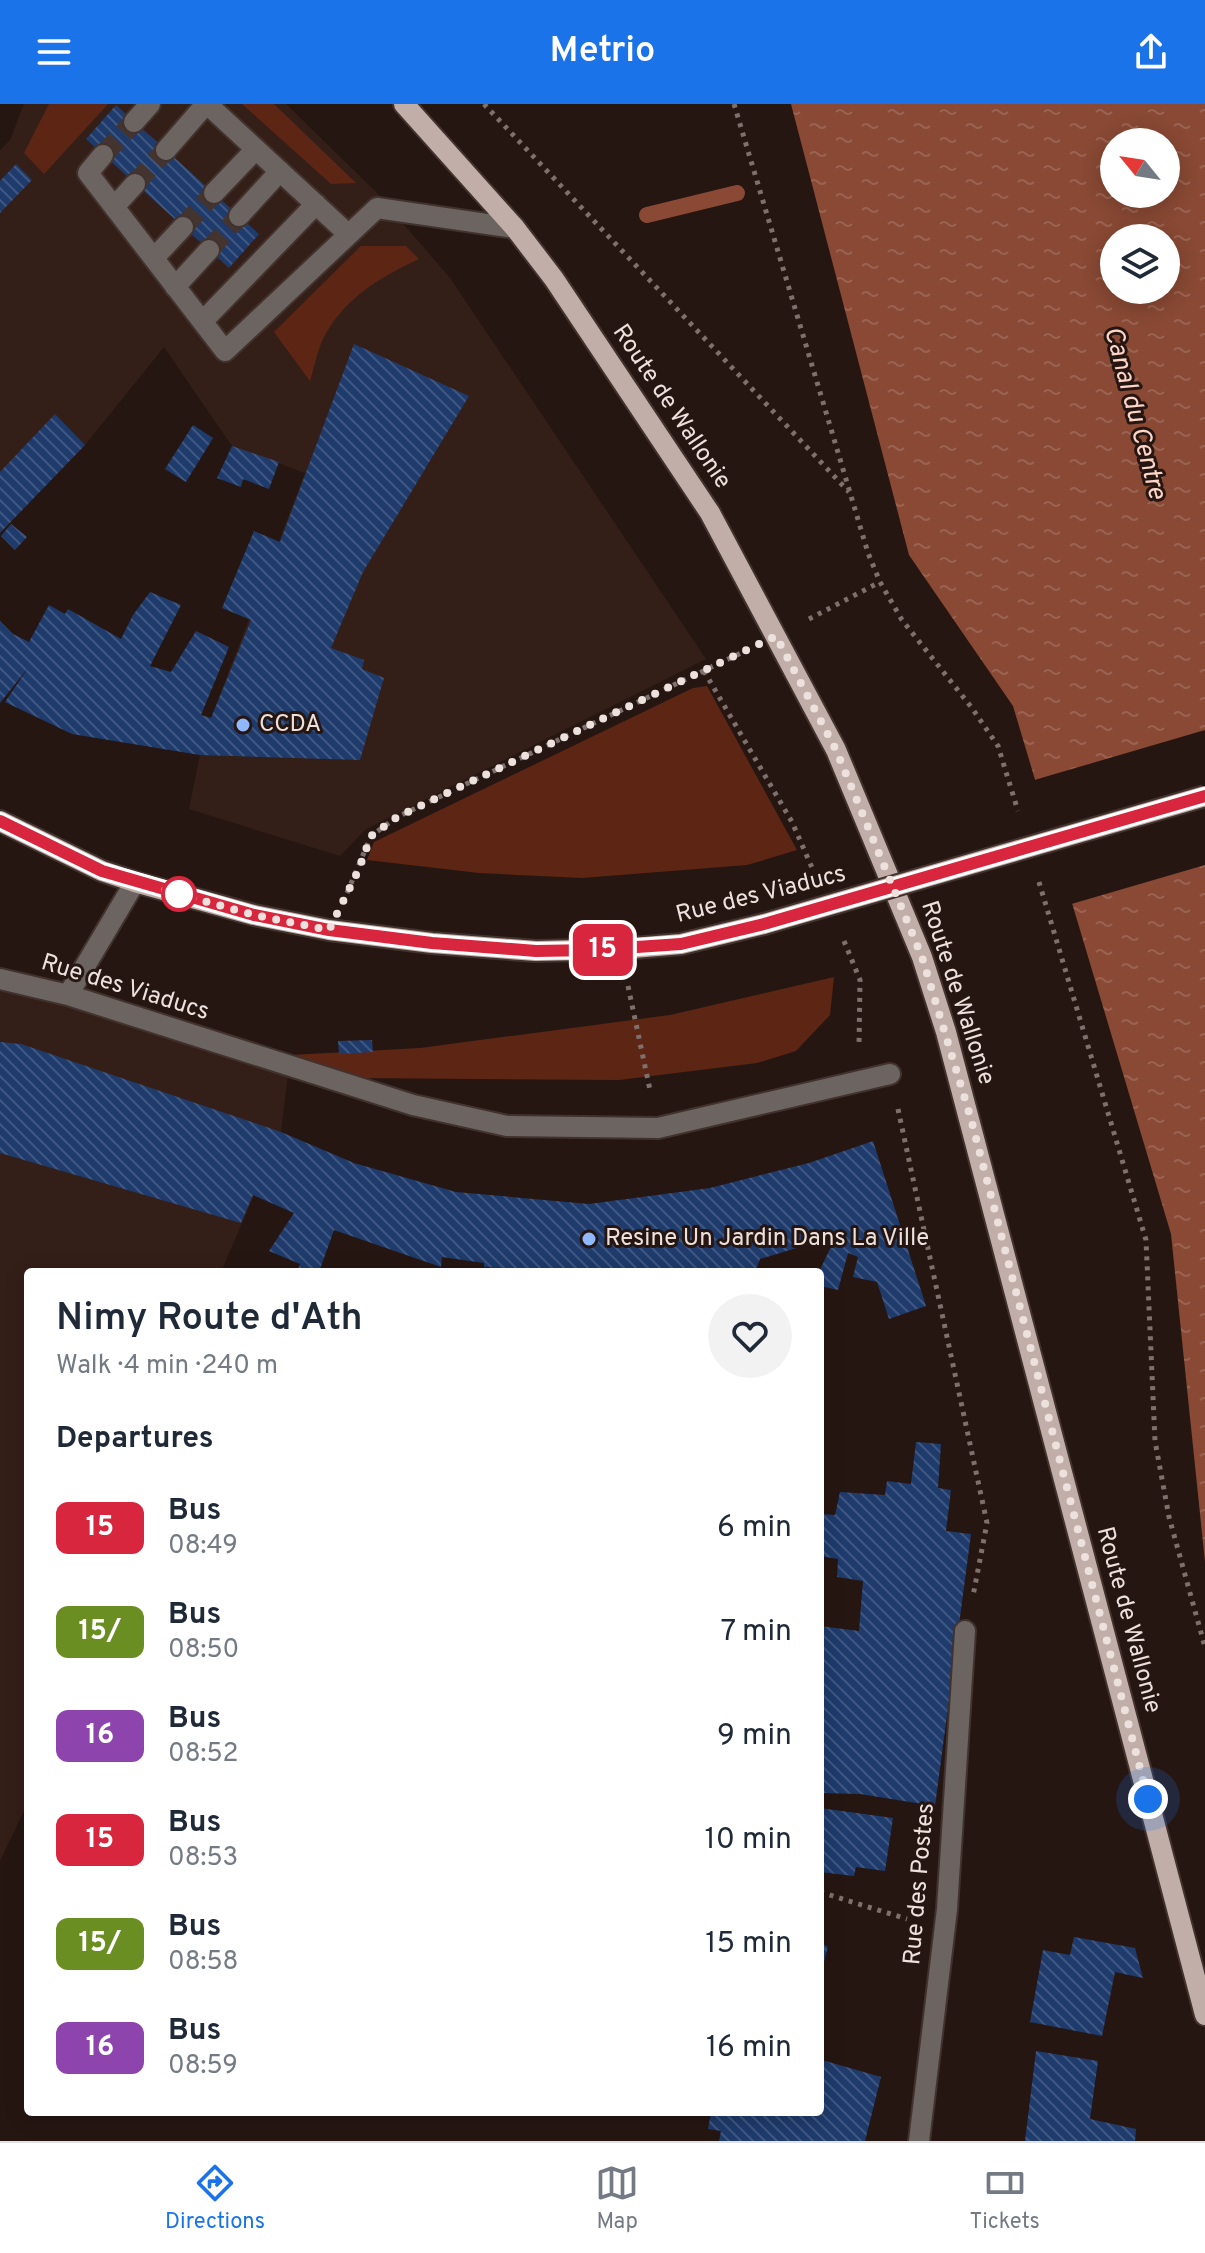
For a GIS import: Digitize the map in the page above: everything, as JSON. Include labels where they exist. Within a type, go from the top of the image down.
[{"type":"main road","name":"Route de Wallonie","points":[[404,104],[515,228],[563,292],[710,513],[836,750],[922,957],[946,1032],[1205,2015]]},
{"type":"main road","name":"Rue des Viaducs","points":[[0,821],[67,855],[135,882],[254,915],[329,930],[432,943],[536,951],[681,944],[764,924],[1205,796]]},
{"type":"street","points":[[134,122],[150,104]]},
{"type":"street","points":[[166,150],[207,104],[348,234]]},
{"type":"street","points":[[214,193],[256,149]]},
{"type":"street","points":[[103,155],[88,173],[225,351],[377,208],[515,228]]},
{"type":"street","points":[[239,216],[280,171]]},
{"type":"street","points":[[114,207],[135,184]]},
{"type":"street","points":[[203,321],[316,204]]},
{"type":"street","points":[[154,258],[183,227]]},
{"type":"street","points":[[175,287],[209,250]]},
{"type":"street","points":[[68,995],[135,882]]},
{"type":"street","name":"Rue des Viaducs","points":[[0,979],[68,995],[413,1105],[507,1126],[658,1128],[890,1074]]},
{"type":"street","name":"Rue des Postes","points":[[919,2141],[947,1909],[965,1631]]},
{"type":"path","points":[[484,104],[849,493]]},
{"type":"path","points":[[329,930],[358,871],[371,836],[397,817],[776,636],[880,582]]},
{"type":"path","points":[[621,949],[658,1128]]},
{"type":"path","points":[[890,1074],[987,1523],[969,1626],[965,1631]]},
{"type":"path","points":[[824,1893],[943,1930]]},
{"type":"shaded area","points":[[24,104],[286,104],[375,191],[450,278],[706,659],[366,829],[340,856],[189,809],[211,718],[305,473],[232,446],[164,347],[85,445],[0,532],[0,150],[10,140]]},
{"type":"shaded area","points":[[49,104],[108,104],[44,174],[24,153]]},
{"type":"shaded area","points":[[242,104],[274,104],[356,183],[331,184]]},
{"type":"shaded area","points":[[361,246],[406,246],[419,259],[390,273],[341,312],[323,339],[310,381],[274,332]]},
{"type":"shaded area","points":[[707,686],[797,850],[747,865],[582,878],[479,873],[367,860],[374,842],[693,688]]},
{"type":"shaded area","points":[[834,977],[830,1015],[796,1051],[757,1063],[619,1080],[358,1078],[291,1055],[420,1048],[670,1015]]},
{"type":"shaded area","points":[[0,979],[289,1066],[281,1132],[223,1268],[24,1268],[24,1811],[0,1861]]},
{"type":"water","name":"Canal du Centre","points":[[791,104],[1205,104],[1205,1562],[1171,1234],[1013,706],[909,555]]},
{"type":"pier","points":[[1205,730],[1205,865],[1068,905],[1031,781]]},
{"type":"building","points":[[116,105],[259,234],[229,268],[86,139]]},
{"type":"building","points":[[16,164],[32,180],[0,213],[0,181]]},
{"type":"building","points":[[354,344],[469,396],[363,572],[331,648],[364,660],[362,669],[384,678],[360,760],[200,755],[72,734],[5,702],[28,668],[0,703],[0,621],[13,634],[29,642],[49,605],[65,614],[68,609],[121,639],[150,592],[181,605],[150,666],[171,672],[196,631],[229,647],[201,715],[211,718],[251,620],[222,608],[254,531],[280,542]]},
{"type":"building","points":[[55,414],[85,445],[0,533],[0,472]]},
{"type":"building","points":[[193,425],[213,438],[186,482],[165,469]]},
{"type":"building","points":[[232,446],[279,462],[269,489],[243,479],[241,487],[217,478]]},
{"type":"building","points":[[11,524],[27,537],[15,550],[1,536]]},
{"type":"building","points":[[372,1040],[373,1052],[339,1054],[338,1041]]},
{"type":"building","points":[[0,1042],[21,1044],[281,1132],[354,1163],[456,1192],[589,1204],[710,1188],[809,1163],[873,1141],[926,1306],[889,1319],[877,1282],[853,1277],[858,1257],[848,1253],[838,1290],[824,1287],[824,1268],[821,1268],[836,1236],[760,1259],[757,1268],[499,1268],[442,1257],[441,1267],[334,1230],[320,1268],[298,1268],[300,1264],[269,1251],[294,1213],[253,1195],[241,1223],[0,1153]]},
{"type":"building","points":[[916,1442],[941,1444],[938,1488],[951,1490],[946,1531],[971,1534],[935,1806],[860,1794],[824,1793],[824,1627],[859,1631],[863,1581],[837,1577],[838,1559],[824,1557],[824,1514],[835,1515],[840,1492],[885,1495],[887,1481],[911,1484]]},
{"type":"building","points":[[824,1809],[893,1818],[885,1871],[856,1867],[854,1876],[824,1872]]},
{"type":"building","points":[[1074,1937],[1135,1948],[1143,1978],[1115,1972],[1102,2036],[1030,2022],[1043,1950],[1070,1955]]},
{"type":"building","points":[[1036,2051],[1098,2061],[1090,2119],[1136,2129],[1135,2141],[1025,2141]]},
{"type":"building","points":[[824,2061],[881,2077],[865,2141],[719,2141],[721,2131],[708,2129],[710,2116],[824,2116]]},
{"type":"waterway","points":[[647,215],[737,193]]},
{"type":"tunnel","points":[[103,155],[134,122]]},
{"type":"tunnel","points":[[135,184],[166,150]]},
{"type":"tunnel","points":[[183,227],[214,193]]},
{"type":"tunnel","points":[[209,250],[239,216]]},
{"type":"bus line","name":"15","points":[[0,821],[102,871],[254,915],[329,930],[432,943],[536,951],[593,950],[681,944],[764,924],[1205,796]]},
{"type":"place","name":"CCDA","points":[[243,725]]},
{"type":"place","name":"Resine Un Jardin Dans La Ville","points":[[589,1239]]},
{"type":"route","points":[[179,894],[165,890],[254,915],[329,930],[358,871],[371,836],[397,817],[776,636],[836,750],[922,957],[946,1032],[1148,1799]]}]
